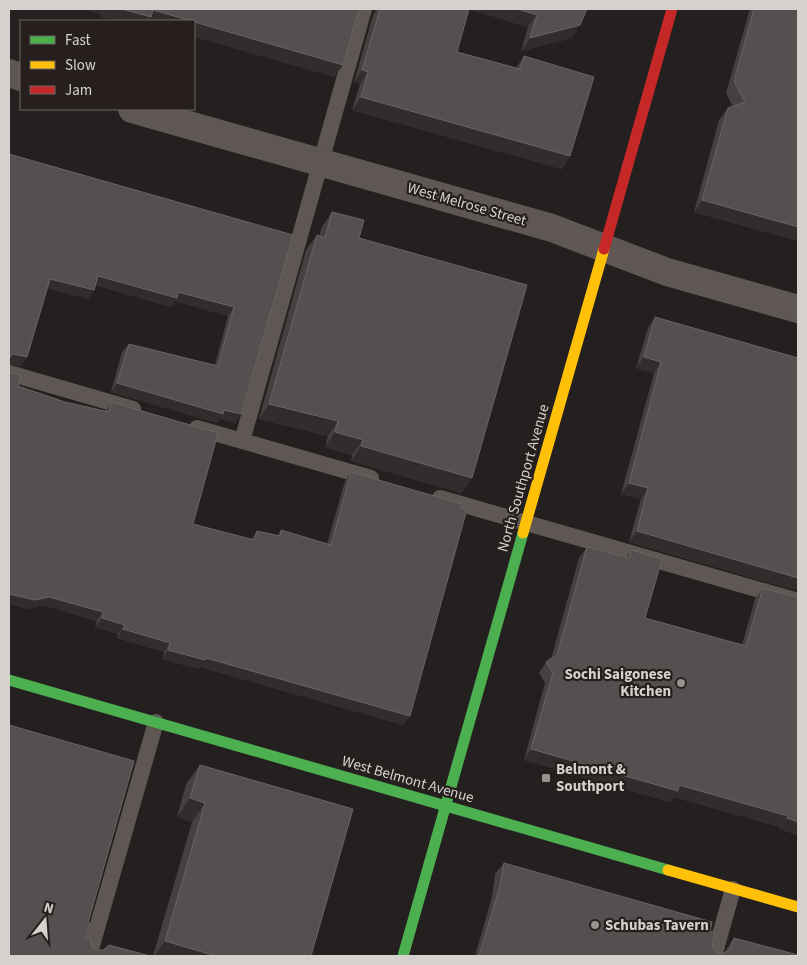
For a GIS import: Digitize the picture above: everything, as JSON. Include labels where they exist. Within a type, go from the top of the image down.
[{"type":"street","name":"North Southport Avenue","points":[[403,956],[672,9]]},
{"type":"street","name":"West Melrose Street","points":[[135,110],[552,228],[667,272],[798,309]]},
{"type":"street","name":"West Belmont Avenue","points":[[9,680],[798,907]]},
{"type":"lane","points":[[242,440],[364,9]]},
{"type":"lane","points":[[9,373],[149,414]]},
{"type":"lane","points":[[186,424],[386,482]]},
{"type":"lane","points":[[424,493],[798,601]]},
{"type":"lane","points":[[89,956],[156,722]]},
{"type":"lane","points":[[714,956],[733,889]]},
{"type":"building","points":[[122,9],[359,9],[343,65],[195,22],[195,20],[188,20],[153,10],[151,17]]},
{"type":"building","points":[[380,9],[469,9],[457,52],[520,69],[524,56],[594,77],[570,156],[361,97],[368,72],[362,70]]},
{"type":"building","points":[[518,9],[587,9],[580,25],[530,38],[537,15]]},
{"type":"building","points":[[754,9],[798,9],[798,227],[702,200],[728,108],[745,102],[734,81]]},
{"type":"building","points":[[9,154],[293,235],[241,414],[224,410],[223,414],[117,383],[129,344],[218,366],[234,307],[178,292],[177,298],[98,276],[94,290],[50,279],[27,357],[13,354],[9,358]]},
{"type":"building","points":[[332,212],[364,220],[359,238],[527,285],[472,478],[361,446],[363,440],[335,432],[338,421],[269,404],[317,235],[325,238]]},
{"type":"building","points":[[655,317],[798,358],[798,578],[637,531],[648,488],[629,483],[661,362],[644,357]]},
{"type":"building","points":[[9,372],[21,376],[18,386],[65,402],[109,412],[111,402],[218,433],[193,524],[254,540],[257,531],[280,536],[281,530],[331,545],[351,472],[462,504],[461,508],[467,509],[410,716],[206,658],[205,660],[168,650],[170,643],[123,629],[125,625],[102,618],[103,612],[49,597],[35,600],[9,594]]},
{"type":"building","points":[[587,547],[629,558],[631,550],[662,559],[645,618],[746,646],[763,588],[798,598],[798,822],[787,818],[788,816],[679,785],[678,791],[531,749],[553,673],[546,662],[557,655]]},
{"type":"building","points":[[9,725],[134,761],[85,938],[90,939],[92,947],[98,950],[103,950],[109,945],[150,956],[9,956]]},
{"type":"building","points":[[200,765],[353,809],[311,956],[216,956],[165,941],[205,803],[190,798]]},
{"type":"building","points":[[504,863],[712,922],[710,931],[715,933],[712,947],[719,954],[729,951],[734,938],[798,956],[479,956],[500,886]]},
{"type":"traffic: fast","points":[[403,956],[523,533]]},
{"type":"traffic: fast","points":[[9,680],[668,870]]},
{"type":"traffic: slow","points":[[523,533],[604,249]]},
{"type":"traffic: slow","points":[[668,870],[798,907]]},
{"type":"traffic: jam","points":[[604,249],[672,9]]},
{"type":"place","name":"Sochi Saigonese Kitchen","points":[[681,683]]},
{"type":"place","name":"Belmont & Southport","points":[[546,778]]},
{"type":"place","name":"Schubas Tavern","points":[[595,925]]}]
